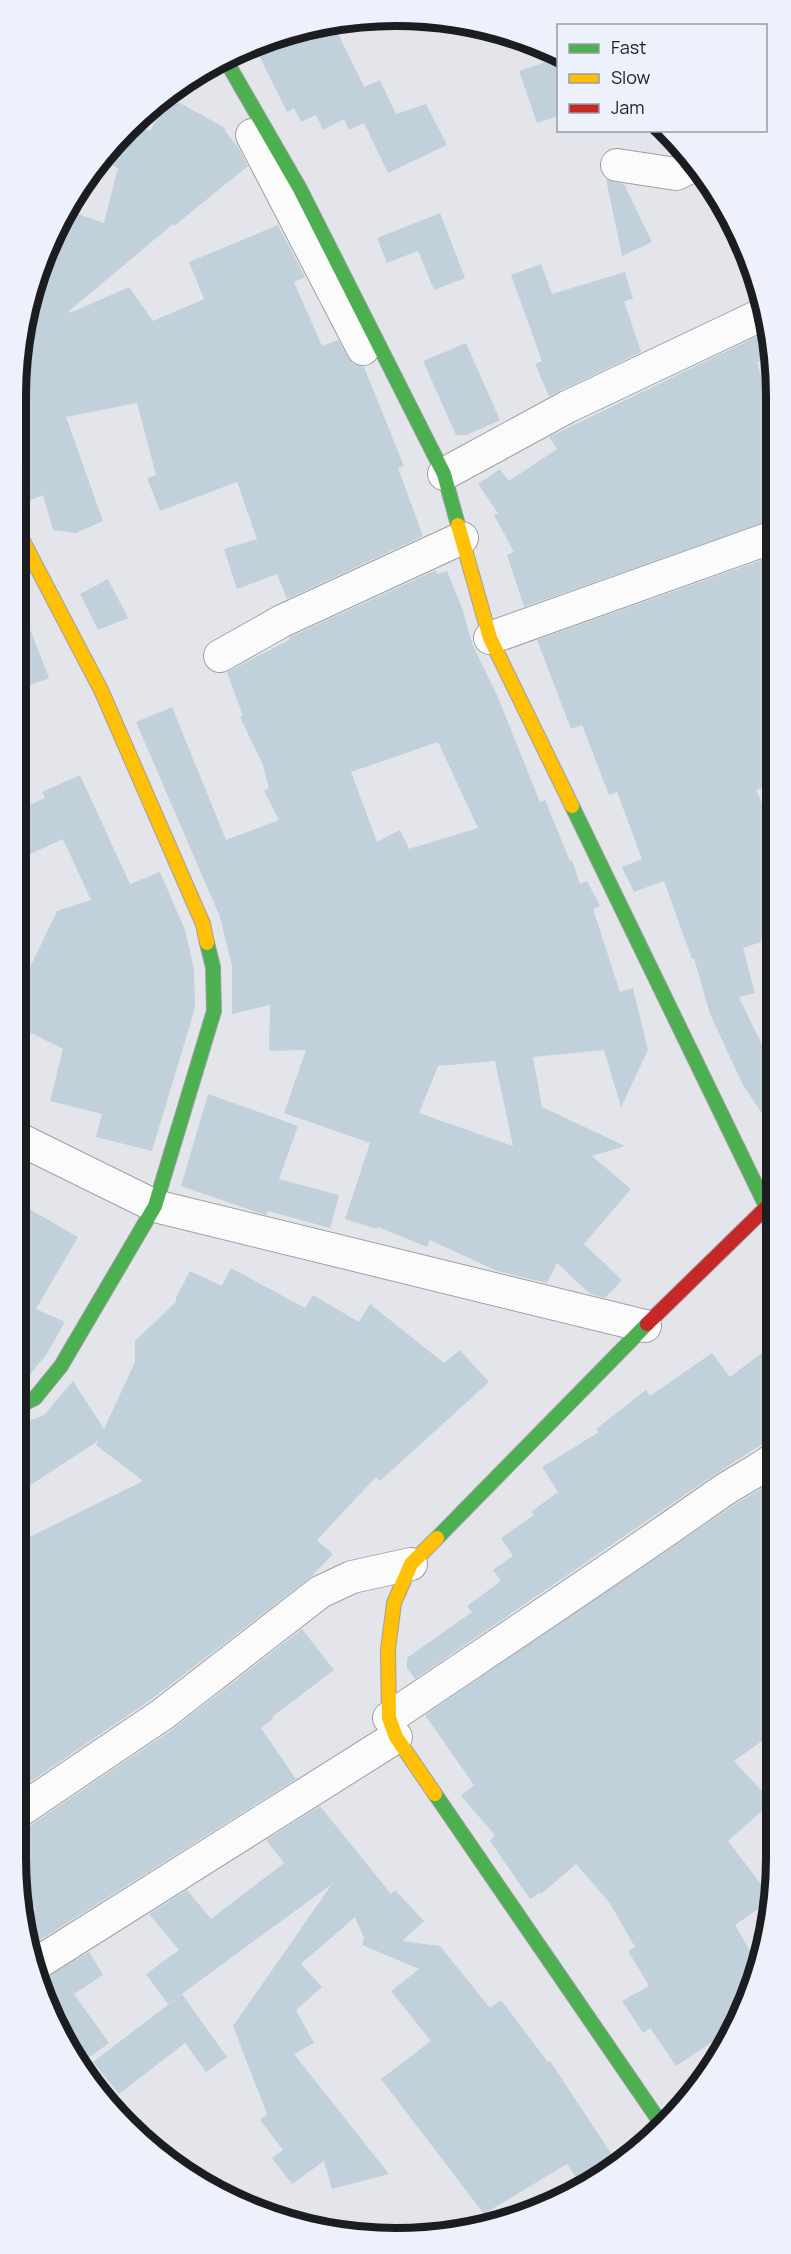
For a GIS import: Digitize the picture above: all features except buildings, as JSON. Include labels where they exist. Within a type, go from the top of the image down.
[{"type":"street","points":[[229,66],[300,189],[432,466],[462,538],[490,638],[766,1195]]},
{"type":"street","points":[[219,71],[432,466]]},
{"type":"street","points":[[617,165],[676,174],[688,168]]},
{"type":"street","points":[[432,466],[567,407],[757,317]]},
{"type":"street","points":[[220,656],[282,621],[462,538]]},
{"type":"street","points":[[490,638],[766,539]]},
{"type":"street","points":[[26,547],[101,690],[203,924],[213,967],[214,1011],[154,1206],[61,1366],[34,1398],[26,1402]]},
{"type":"street","points":[[26,1142],[154,1206],[645,1326]]},
{"type":"street","points":[[658,2119],[393,1727],[388,1650],[394,1604],[411,1564],[645,1326],[766,1207]]},
{"type":"street","points":[[40,1961],[393,1727],[725,1489],[766,1465]]},
{"type":"street","points":[[26,1806],[163,1713],[320,1592],[352,1576],[411,1564]]},
{"type":"traffic: fast","points":[[229,66],[300,189],[444,474],[458,525]]},
{"type":"traffic: fast","points":[[572,806],[766,1206]]},
{"type":"traffic: fast","points":[[26,1402],[35,1398],[61,1366],[155,1206],[214,1011],[213,967],[207,943]]},
{"type":"traffic: fast","points":[[437,1538],[647,1324]]},
{"type":"traffic: fast","points":[[435,1794],[658,2119]]},
{"type":"traffic: slow","points":[[458,525],[490,638],[572,806]]},
{"type":"traffic: slow","points":[[26,547],[101,690],[203,924],[207,943]]},
{"type":"traffic: slow","points":[[435,1794],[396,1737],[389,1718],[388,1650],[394,1603],[411,1564],[437,1538]]},
{"type":"traffic: jam","points":[[647,1324],[766,1208]]}]
